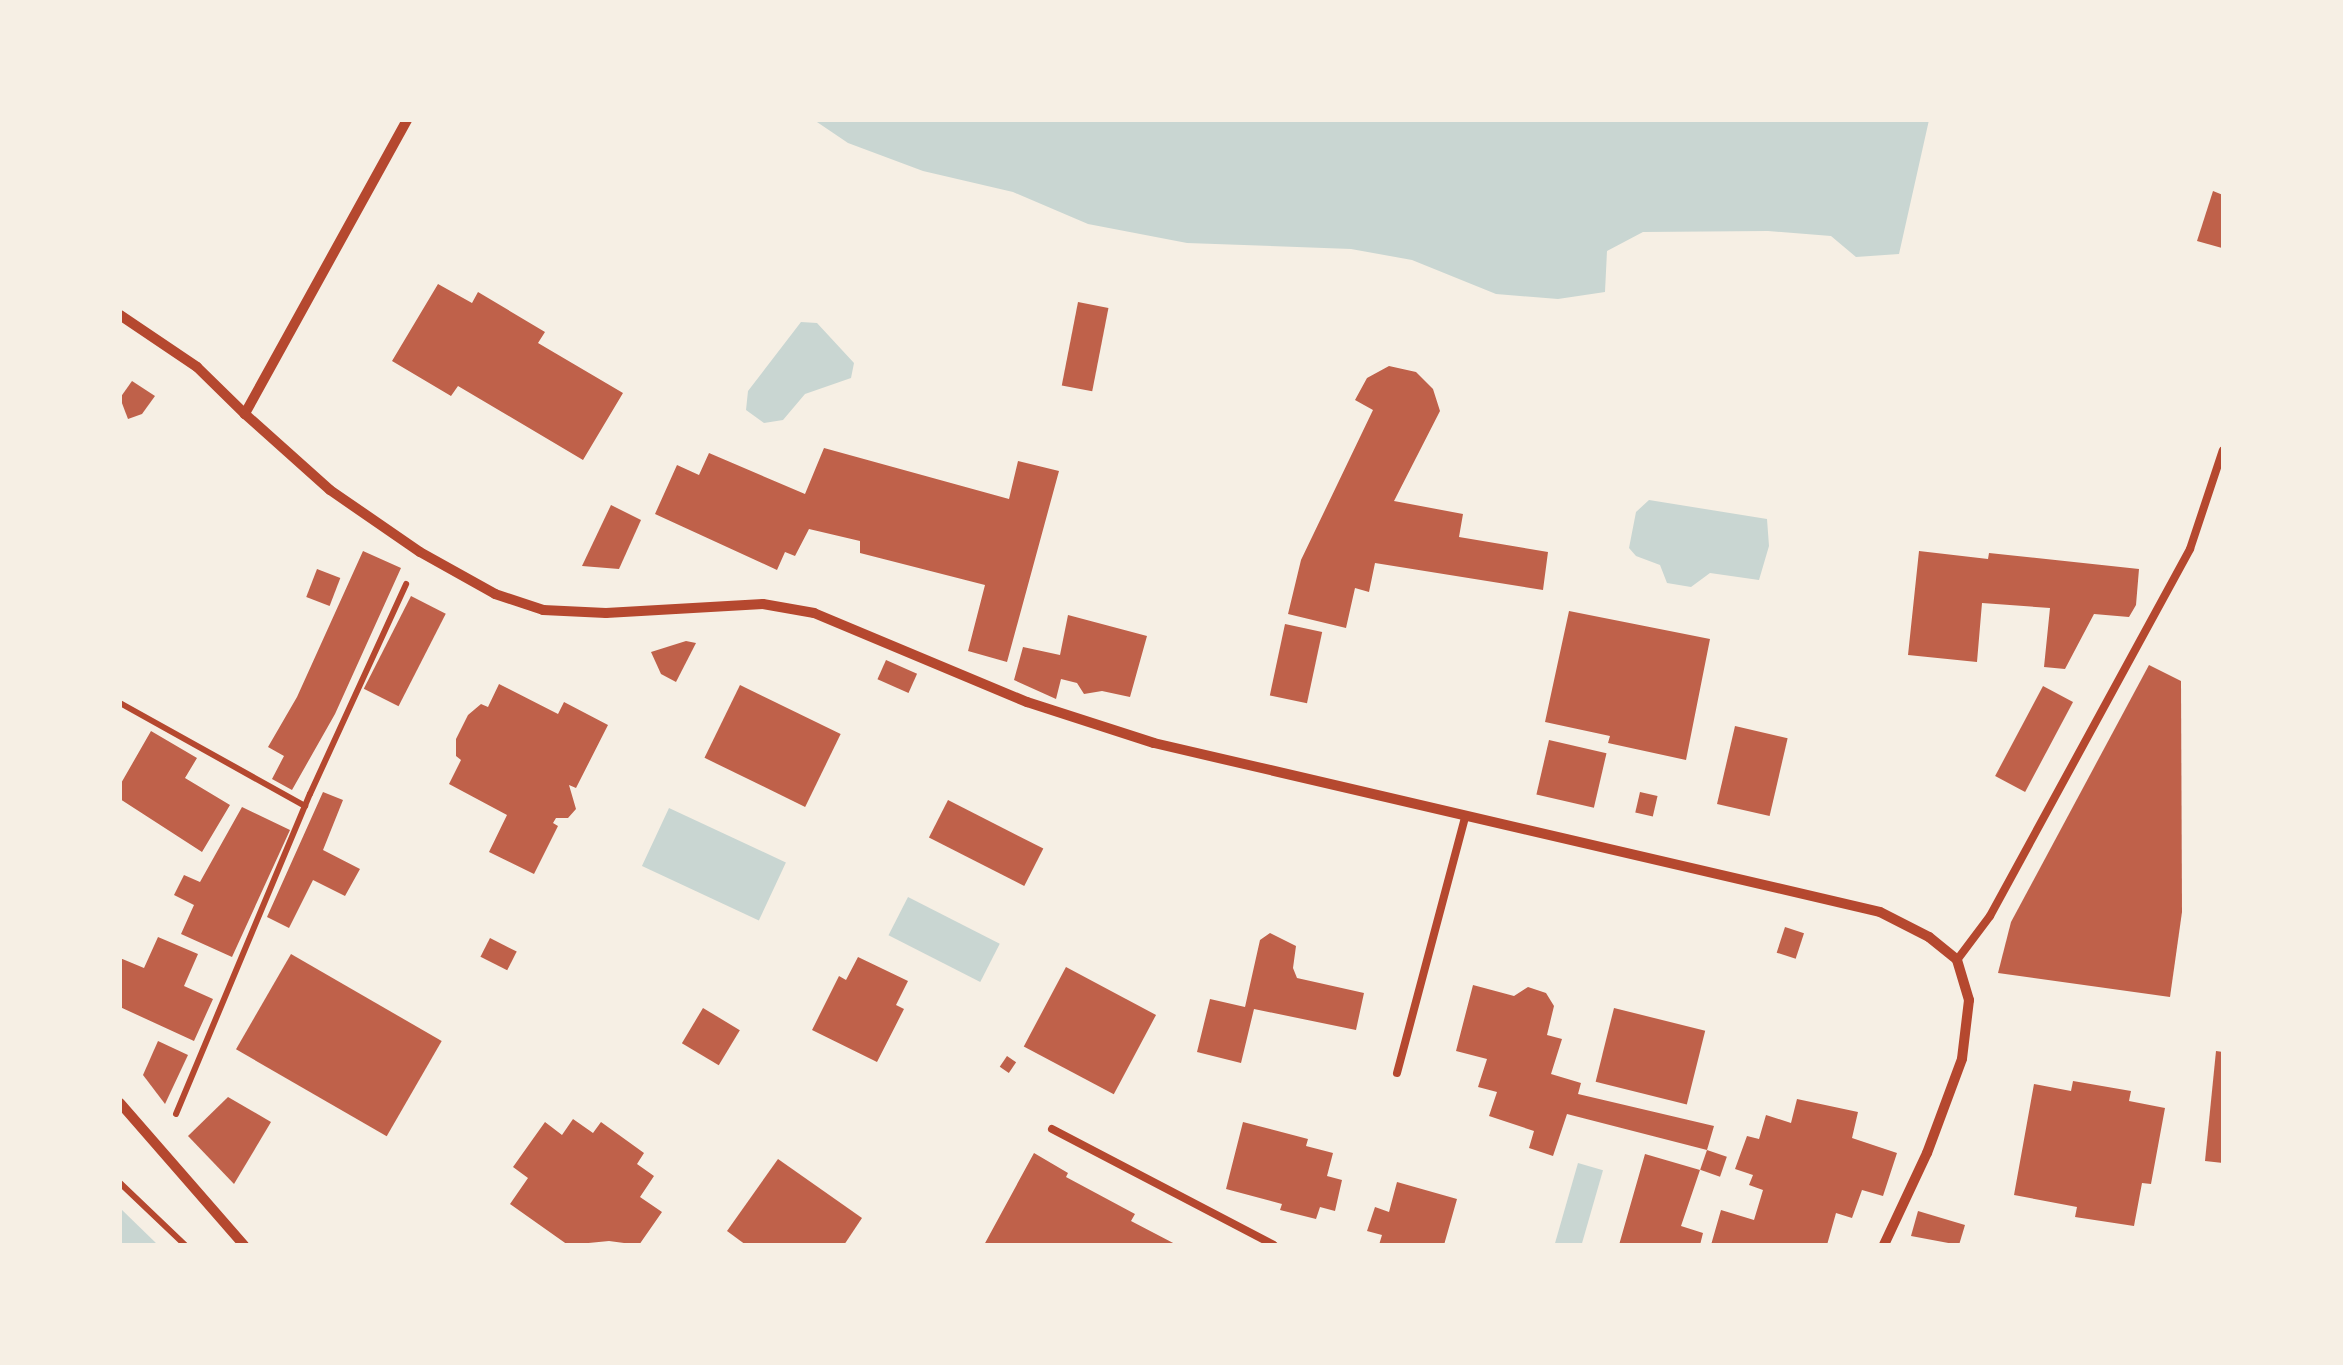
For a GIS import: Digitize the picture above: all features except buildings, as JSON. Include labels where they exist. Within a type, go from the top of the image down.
[{"type":"street","points":[[245,414],[407,120]]},
{"type":"street","points":[[120,315],[196,367],[330,490],[420,552],[495,594],[543,610],[606,612],[763,604],[814,613],[1027,702],[1154,743],[1880,912],[1929,938],[1957,960],[1969,1000],[1962,1059],[1927,1154],[1884,1245]]},
{"type":"street","points":[[120,1103],[244,1245]]},
{"type":"lane","points":[[1957,960],[1990,916],[2190,549],[2223,450]]},
{"type":"lane","points":[[1398,1073],[1465,817]]},
{"type":"lane","points":[[1052,1128],[1274,1245]]},
{"type":"path","points":[[162,1148],[305,806],[420,552]]},
{"type":"path","points":[[120,703],[305,806]]},
{"type":"path","points":[[120,1182],[185,1245]]},
{"type":"shaded area","points":[[814,120],[1929,120],[1899,254],[1856,257],[1831,236],[1768,231],[1643,232],[1607,251],[1605,292],[1558,299],[1496,294],[1412,260],[1351,249],[1187,243],[1088,224],[1013,192],[923,171],[848,143]]},
{"type":"shaded area","points":[[801,322],[817,323],[854,363],[851,378],[805,394],[783,420],[764,423],[746,410],[748,391]]},
{"type":"shaded area","points":[[1649,500],[1767,519],[1769,546],[1759,580],[1710,573],[1691,587],[1667,583],[1660,565],[1636,556],[1629,548],[1636,512]]},
{"type":"shaded area","points":[[669,808],[786,863],[759,921],[642,866]]},
{"type":"shaded area","points":[[908,897],[1000,944],[980,982],[888,935]]},
{"type":"shaded area","points":[[1578,1163],[1603,1170],[1582,1245],[1555,1245]]},
{"type":"shaded area","points":[[120,1208],[158,1245],[120,1245]]}]
